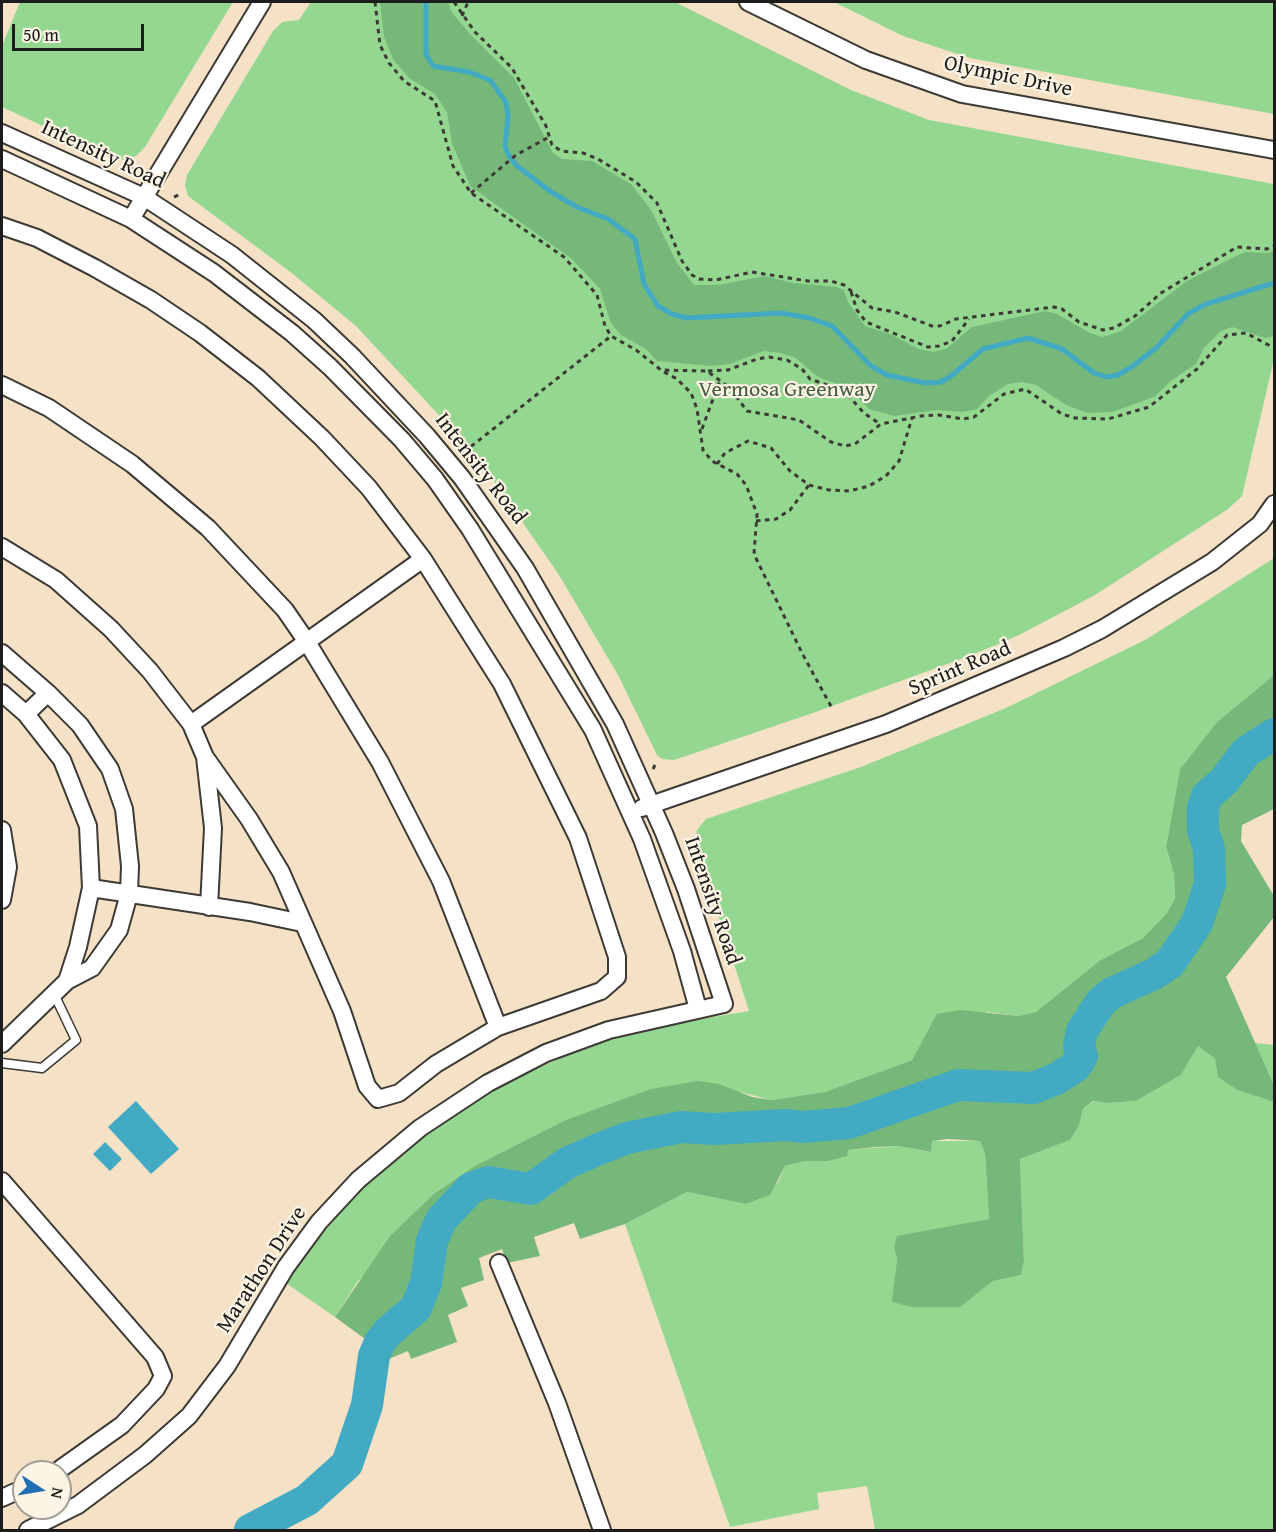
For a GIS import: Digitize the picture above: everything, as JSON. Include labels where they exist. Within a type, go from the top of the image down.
[{"type":"street","points":[[131,219],[258,8],[270,2]]},
{"type":"street","name":"Olympic Drive","points":[[748,2],[866,60],[962,94],[1275,150]]},
{"type":"street","name":"Intensity Road","points":[[2,133],[144,197],[231,255],[314,320],[383,387],[428,436],[495,522],[557,619],[615,724],[652,804],[686,889],[724,1004]]},
{"type":"street","name":"Intensity Road","points":[[2,159],[131,219],[214,273],[292,333],[367,403],[435,479],[470,529],[593,730],[663,895],[698,1009]]},
{"type":"street","points":[[2,226],[37,238],[151,300],[200,333],[258,378],[369,488],[423,559],[502,684],[578,838],[617,957],[618,977],[601,991],[498,1027],[436,1064],[399,1093],[378,1099],[367,1086],[342,1011],[281,872],[249,819],[205,757],[191,724],[150,671],[111,629],[56,580],[2,547]]},
{"type":"street","points":[[2,385],[49,408],[132,464],[208,528],[285,610],[308,642],[380,762],[441,881],[498,1027]]},
{"type":"street","name":"Sprint Road","points":[[630,813],[886,724],[1064,648],[1102,629],[1212,562],[1260,524],[1275,504]]},
{"type":"street","points":[[191,724],[423,559]]},
{"type":"street","points":[[2,653],[48,693],[80,725],[110,769],[124,809],[129,894],[119,930],[92,968],[67,981],[2,1044]]},
{"type":"street","points":[[2,693],[26,714],[62,760],[88,826],[91,888],[67,981]]},
{"type":"street","points":[[26,714],[48,693]]},
{"type":"street","points":[[205,757],[213,828],[208,907]]},
{"type":"street","points":[[2,830],[8,867],[2,900]]},
{"type":"street","points":[[91,888],[302,923]]},
{"type":"street","name":"Marathon Drive","points":[[28,1530],[78,1505],[145,1455],[189,1416],[227,1366],[286,1267],[319,1222],[357,1180],[420,1128],[488,1083],[546,1053],[609,1030],[724,1004]]},
{"type":"street","points":[[2,1181],[155,1357],[163,1376],[156,1389],[122,1425],[72,1461]]},
{"type":"street","points":[[499,1263],[557,1403],[602,1530]]},
{"type":"lane","points":[[2,1063],[24,1068],[42,1068],[76,1040],[54,994]]},
{"type":"path","points":[[375,2],[380,45],[389,63],[404,81],[435,101],[453,166],[471,193],[564,257],[597,295],[605,326],[611,336],[636,350],[661,370],[677,379],[691,393],[697,410],[703,450],[717,464],[737,474],[754,501],[756,521],[754,554],[802,654],[833,710]]},
{"type":"path","points":[[454,2],[462,16],[512,68],[546,126],[556,149],[598,159],[636,182],[657,203],[682,261],[692,275],[699,279],[717,280],[741,273],[764,273],[808,281],[831,281],[844,285],[872,308],[895,312],[932,326],[940,326],[956,319],[1054,307],[1062,309],[1079,322],[1093,328],[1114,328],[1135,316],[1161,292],[1237,247],[1267,249],[1275,246]]},
{"type":"path","points":[[462,16],[468,2]]},
{"type":"path","points":[[471,193],[516,154],[549,137]]},
{"type":"path","points":[[131,165],[135,177]]},
{"type":"path","points":[[850,290],[857,310],[866,322],[928,347],[952,341],[969,319]]},
{"type":"path","points":[[706,371],[720,380],[747,411],[799,420],[831,442],[845,446],[855,444],[881,424],[912,418],[974,417],[1004,394],[1025,389],[1062,414],[1108,419],[1149,407],[1197,369],[1227,335],[1246,333],[1275,348]]},
{"type":"path","points":[[464,452],[611,336]]},
{"type":"path","points":[[661,370],[728,370],[757,359],[770,357],[787,360],[802,369],[810,379],[843,391],[864,413],[881,424]]},
{"type":"path","points":[[701,434],[720,380]]},
{"type":"path","points":[[717,464],[725,453],[748,441],[771,448],[790,471],[809,485],[829,490],[849,491],[869,486],[886,476],[902,455],[912,418]]},
{"type":"path","points":[[756,521],[776,519],[790,510],[809,485]]},
{"type":"green space","points":[[20,2],[233,2],[145,147],[136,156],[124,160],[112,158],[2,107],[2,46]]},
{"type":"green space","name":"Vermosa Greenway","points":[[311,2],[675,2],[851,90],[929,120],[1274,184],[1274,359],[1242,496],[1228,509],[1095,595],[1019,635],[972,655],[810,714],[674,760],[662,759],[657,755],[618,675],[559,575],[476,455],[356,326],[293,274],[188,196],[185,185],[187,175],[273,31],[282,22],[299,20]]},
{"type":"green space","points":[[380,2],[448,2],[452,13],[469,33],[514,78],[553,153],[562,159],[592,161],[631,184],[651,210],[677,263],[694,285],[718,285],[765,276],[793,283],[837,287],[844,290],[848,302],[865,326],[890,334],[919,349],[933,352],[946,349],[972,327],[1045,311],[1057,314],[1090,333],[1103,337],[1121,331],[1187,281],[1232,258],[1245,252],[1269,253],[1274,250],[1274,336],[1265,338],[1232,327],[1221,331],[1204,348],[1196,364],[1172,380],[1154,397],[1112,412],[1088,413],[1066,405],[1036,385],[1022,382],[1008,384],[989,396],[977,409],[963,412],[937,410],[894,416],[869,409],[848,388],[818,377],[796,358],[781,353],[764,351],[730,364],[711,366],[657,361],[646,349],[621,335],[611,323],[600,289],[572,259],[470,186],[452,143],[447,112],[435,94],[409,78],[393,59],[384,37]]},
{"type":"green space","points":[[834,2],[1274,2],[1274,114],[970,58],[903,36]]},
{"type":"green space","points":[[1274,558],[1274,675],[1217,722],[1180,769],[1166,847],[1174,874],[1175,898],[1167,913],[1143,938],[1099,961],[1036,1012],[1018,1016],[987,1012],[923,1041],[912,1060],[825,1092],[771,1100],[736,1091],[566,1120],[525,1142],[358,1281],[335,1317],[283,1281],[327,1224],[378,1172],[435,1127],[498,1087],[567,1055],[602,1042],[676,1023],[749,1011],[695,842],[697,830],[706,819],[861,767],[1006,708],[1147,639]]},
{"type":"green space","points":[[1274,675],[1274,809],[1242,825],[1241,841],[1274,896],[1274,917],[1226,977],[1273,1083],[1274,1102],[1237,1090],[1218,1077],[1215,1059],[1198,1046],[1181,1075],[1136,1101],[1107,1103],[1093,1101],[1083,1109],[1079,1126],[1070,1140],[1020,1159],[1024,1261],[1021,1275],[993,1281],[960,1307],[912,1307],[892,1302],[897,1259],[894,1247],[897,1236],[989,1219],[985,1153],[980,1141],[948,1139],[932,1141],[931,1152],[898,1146],[848,1150],[847,1156],[828,1161],[805,1161],[785,1166],[770,1195],[746,1204],[687,1192],[625,1224],[580,1239],[574,1223],[534,1237],[540,1256],[507,1263],[502,1249],[479,1258],[484,1280],[461,1288],[468,1306],[448,1315],[457,1342],[411,1359],[408,1351],[391,1358],[335,1317],[390,1236],[434,1194],[475,1166],[566,1120],[651,1089],[698,1081],[719,1084],[752,1097],[771,1100],[825,1092],[912,1060],[937,1014],[960,1010],[1018,1016],[1036,1012],[1099,961],[1143,938],[1167,913],[1175,898],[1174,874],[1166,847],[1180,769],[1217,722]]},
{"type":"green space","points":[[1255,1043],[1274,1045],[1274,1090],[1273,1083]]},
{"type":"green space","points":[[1198,1046],[1215,1059],[1219,1077],[1237,1090],[1274,1102],[1274,1530],[875,1530],[867,1486],[817,1493],[819,1509],[730,1527],[625,1224],[687,1192],[746,1204],[760,1199],[778,1182],[785,1166],[805,1161],[828,1161],[848,1150],[898,1146],[930,1152],[931,1141],[980,1141],[985,1153],[989,1219],[930,1231],[894,1247],[897,1259],[893,1302],[980,1291],[993,1281],[1021,1275],[1024,1261],[1020,1159],[1070,1140],[1079,1126],[1083,1109],[1094,1101],[1107,1103],[1136,1101],[1181,1075]]},
{"type":"water","points":[[136,1101],[179,1149],[151,1174],[108,1127]]},
{"type":"water","points":[[105,1142],[122,1159],[110,1171],[93,1154]]},
{"type":"waterway","points":[[426,2],[426,54],[433,66],[469,72],[490,80],[506,102],[508,116],[505,147],[509,156],[517,166],[551,192],[577,207],[608,219],[635,239],[644,284],[658,306],[672,314],[686,318],[781,313],[809,318],[832,326],[871,366],[887,375],[925,383],[941,382],[983,349],[1028,338],[1062,349],[1094,373],[1106,377],[1118,375],[1133,366],[1156,348],[1188,314],[1206,304],[1274,283]]},
{"type":"waterway","points":[[250,1530],[307,1500],[347,1464],[367,1405],[374,1356],[380,1342],[416,1308],[426,1283],[432,1241],[441,1220],[471,1188],[488,1182],[531,1189],[567,1163],[599,1149],[627,1138],[681,1127],[715,1129],[786,1125],[804,1127],[849,1123],[958,1085],[1033,1088],[1056,1079],[1076,1066],[1082,1056],[1079,1046],[1082,1031],[1101,1002],[1112,993],[1154,974],[1170,963],[1197,923],[1210,884],[1209,848],[1203,831],[1203,808],[1207,796],[1224,781],[1246,752],[1274,734]]}]
